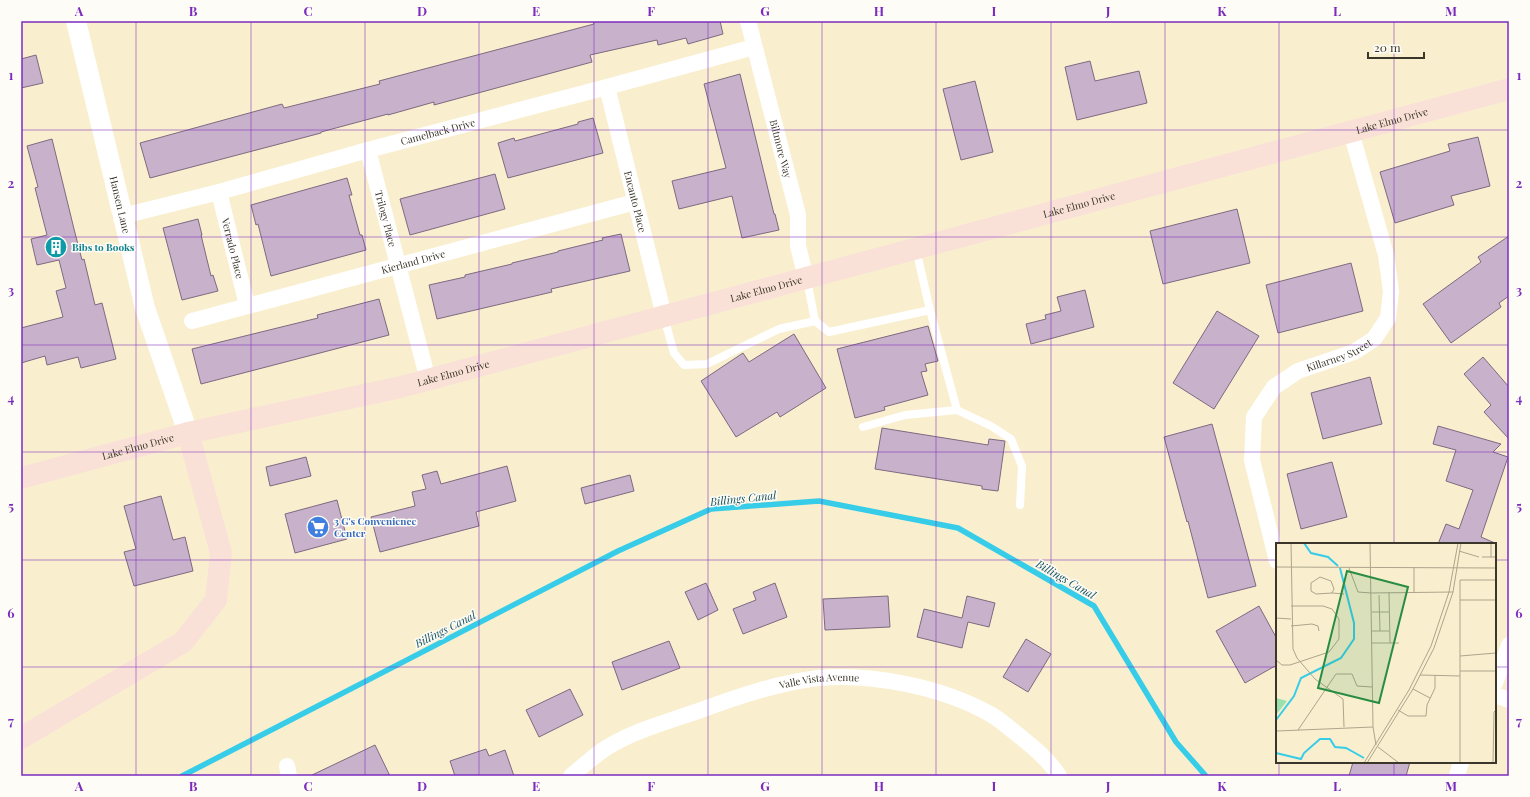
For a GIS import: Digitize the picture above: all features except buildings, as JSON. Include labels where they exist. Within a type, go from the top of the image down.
[{"type":"main road","name":"Lake Elmo Drive","points":[[21,478],[188,432],[428,380],[1509,90]]},
{"type":"main road","points":[[21,738],[183,642],[216,600],[221,553],[188,432]]},
{"type":"street","name":"Hansen Lane","points":[[76,21],[145,308],[188,432]]},
{"type":"street","name":"Biltmore Way","points":[[748,21],[798,215],[798,246],[806,278]]},
{"type":"street","name":"Camelback Drive","points":[[123,216],[219,192],[368,150],[754,47]]},
{"type":"street","name":"Encanto Place","points":[[607,87],[664,316]]},
{"type":"street","name":"Killarney Street","points":[[1276,557],[1252,460],[1254,417],[1274,387],[1298,371],[1354,352],[1374,339],[1388,318],[1391,291],[1386,255],[1351,132]]},
{"type":"street","name":"Trilogy Place","points":[[368,150],[428,380]]},
{"type":"street","name":"Verrado Place","points":[[219,192],[247,306]]},
{"type":"street","name":"Kierland Drive","points":[[192,321],[398,267],[635,202]]},
{"type":"street","points":[[1496,680],[1509,645]]},
{"type":"street","name":"Valle Vista Avenue","points":[[570,776],[607,748],[646,729],[744,694],[818,678],[863,678],[906,683],[951,696],[991,714],[1027,742],[1055,768],[1059,776]]},
{"type":"street","points":[[1496,695],[1509,700]]},
{"type":"street","points":[[1457,776],[1461,763]]},
{"type":"lane","points":[[916,249],[930,310],[957,410]]},
{"type":"lane","points":[[806,278],[815,321],[829,332],[930,310]]},
{"type":"lane","points":[[664,316],[674,353],[684,365],[707,364],[779,329],[815,321]]},
{"type":"lane","points":[[863,427],[905,415],[957,410],[991,426],[1011,439],[1022,466],[1020,505]]},
{"type":"waterway","name":"Billings Canal","points":[[182,776],[618,551],[711,509],[819,501],[958,528],[1094,606],[1176,742],[1206,776]]},
{"type":"place","name":"Bibs to Books","points":[[56,247]]},
{"type":"place","name":"3 G's Convenience Center","points":[[318,527]]}]
